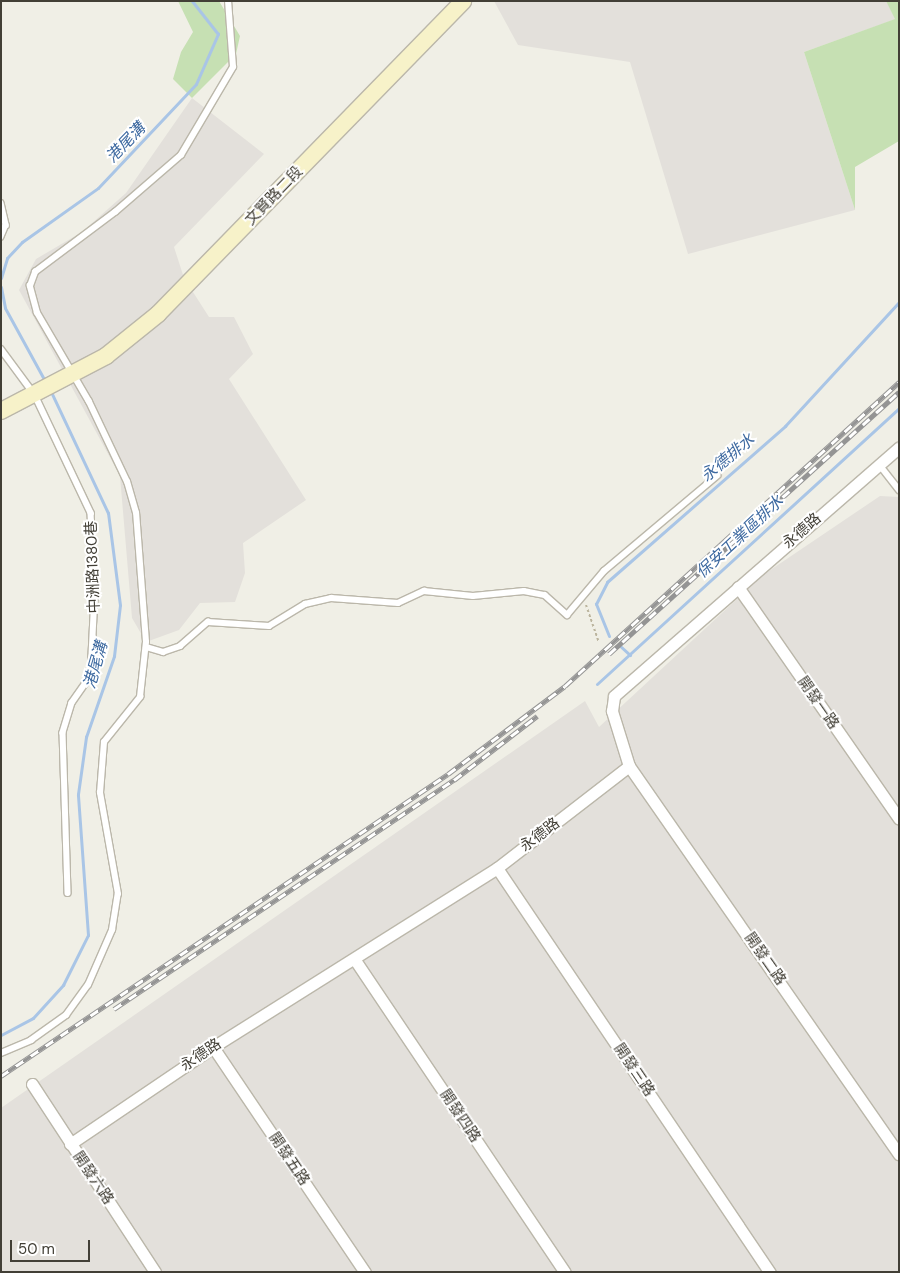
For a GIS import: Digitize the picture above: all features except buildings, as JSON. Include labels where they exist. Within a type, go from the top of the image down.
[{"type":"street","name":"文賢路二段","points":[[1,411],[73,376],[106,356],[158,314],[463,1]]},
{"type":"street","name":"永德路","points":[[70,1144],[213,1047],[355,960],[497,868],[629,766],[612,711],[614,696],[899,447]]},
{"type":"street","name":"開發一路","points":[[738,586],[899,820]]},
{"type":"street","name":"開發二路","points":[[629,766],[899,1154]]},
{"type":"street","name":"開發三路","points":[[497,868],[770,1272]]},
{"type":"street","name":"開發四路","points":[[355,960],[564,1272]]},
{"type":"street","name":"開發五路","points":[[213,1047],[365,1272]]},
{"type":"street","name":"開發六路","points":[[32,1084],[155,1272]]},
{"type":"lane","points":[[1,1053],[31,1040],[66,1015],[88,985],[112,930],[118,894],[100,793],[104,742],[140,697],[146,647],[136,513],[108,439],[37,313],[30,286],[35,272],[115,212],[181,155],[233,67],[228,1]]},
{"type":"lane","points":[[1,204],[6,225],[1,237]]},
{"type":"lane","name":"中洲路1380巷","points":[[1,349],[35,395],[92,513],[96,596],[91,676],[72,703],[64,733],[68,893]]},
{"type":"lane","points":[[879,464],[899,490]]},
{"type":"lane","points":[[146,647],[163,652],[180,646],[208,622],[269,626],[305,604],[331,598],[398,603],[424,591],[473,596],[524,592],[545,595],[567,615],[585,598],[604,571],[717,476]]},
{"type":"path","points":[[585,598],[599,642]]},
{"type":"shaded area","points":[[494,1],[886,1],[896,19],[804,52],[855,210],[688,254],[630,62],[518,45]]},
{"type":"shaded area","points":[[192,98],[264,154],[174,247],[184,278],[209,317],[234,317],[253,354],[229,379],[306,500],[243,543],[245,573],[235,602],[200,603],[179,630],[146,642],[132,618],[120,476],[19,290],[36,259],[82,232],[126,193]]},
{"type":"shaded area","points":[[880,496],[899,497],[899,1272],[1,1272],[1,1108],[585,701],[599,727],[763,575]]},
{"type":"green space","points":[[178,1],[219,1],[240,36],[236,54],[192,98],[173,79],[181,52],[193,32]]},
{"type":"green space","points":[[886,1],[899,1],[899,141],[855,167],[855,210],[804,52],[895,19]]},
{"type":"waterway","name":"港尾溝","points":[[1,278],[7,258],[22,242],[98,188],[196,84],[218,34],[192,1]]},
{"type":"waterway","name":"港尾溝","points":[[1,287],[5,308],[46,383]]},
{"type":"waterway","name":"永德排水","points":[[609,636],[596,604],[607,582],[785,426],[899,302]]},
{"type":"waterway","name":"港尾溝","points":[[1,1035],[33,1018],[63,985],[88,935],[78,794],[86,737],[114,656],[120,605],[108,513],[50,390]]},
{"type":"waterway","name":"保安工業區排水","points":[[597,684],[899,408]]},
{"type":"waterway","name":"永德排水","points":[[619,645],[630,655]]},
{"type":"railway","points":[[1,1076],[448,774],[565,686],[899,382]]},
{"type":"railway","points":[[609,654],[899,392]]},
{"type":"railway","points":[[114,1009],[454,780],[537,716]]}]
